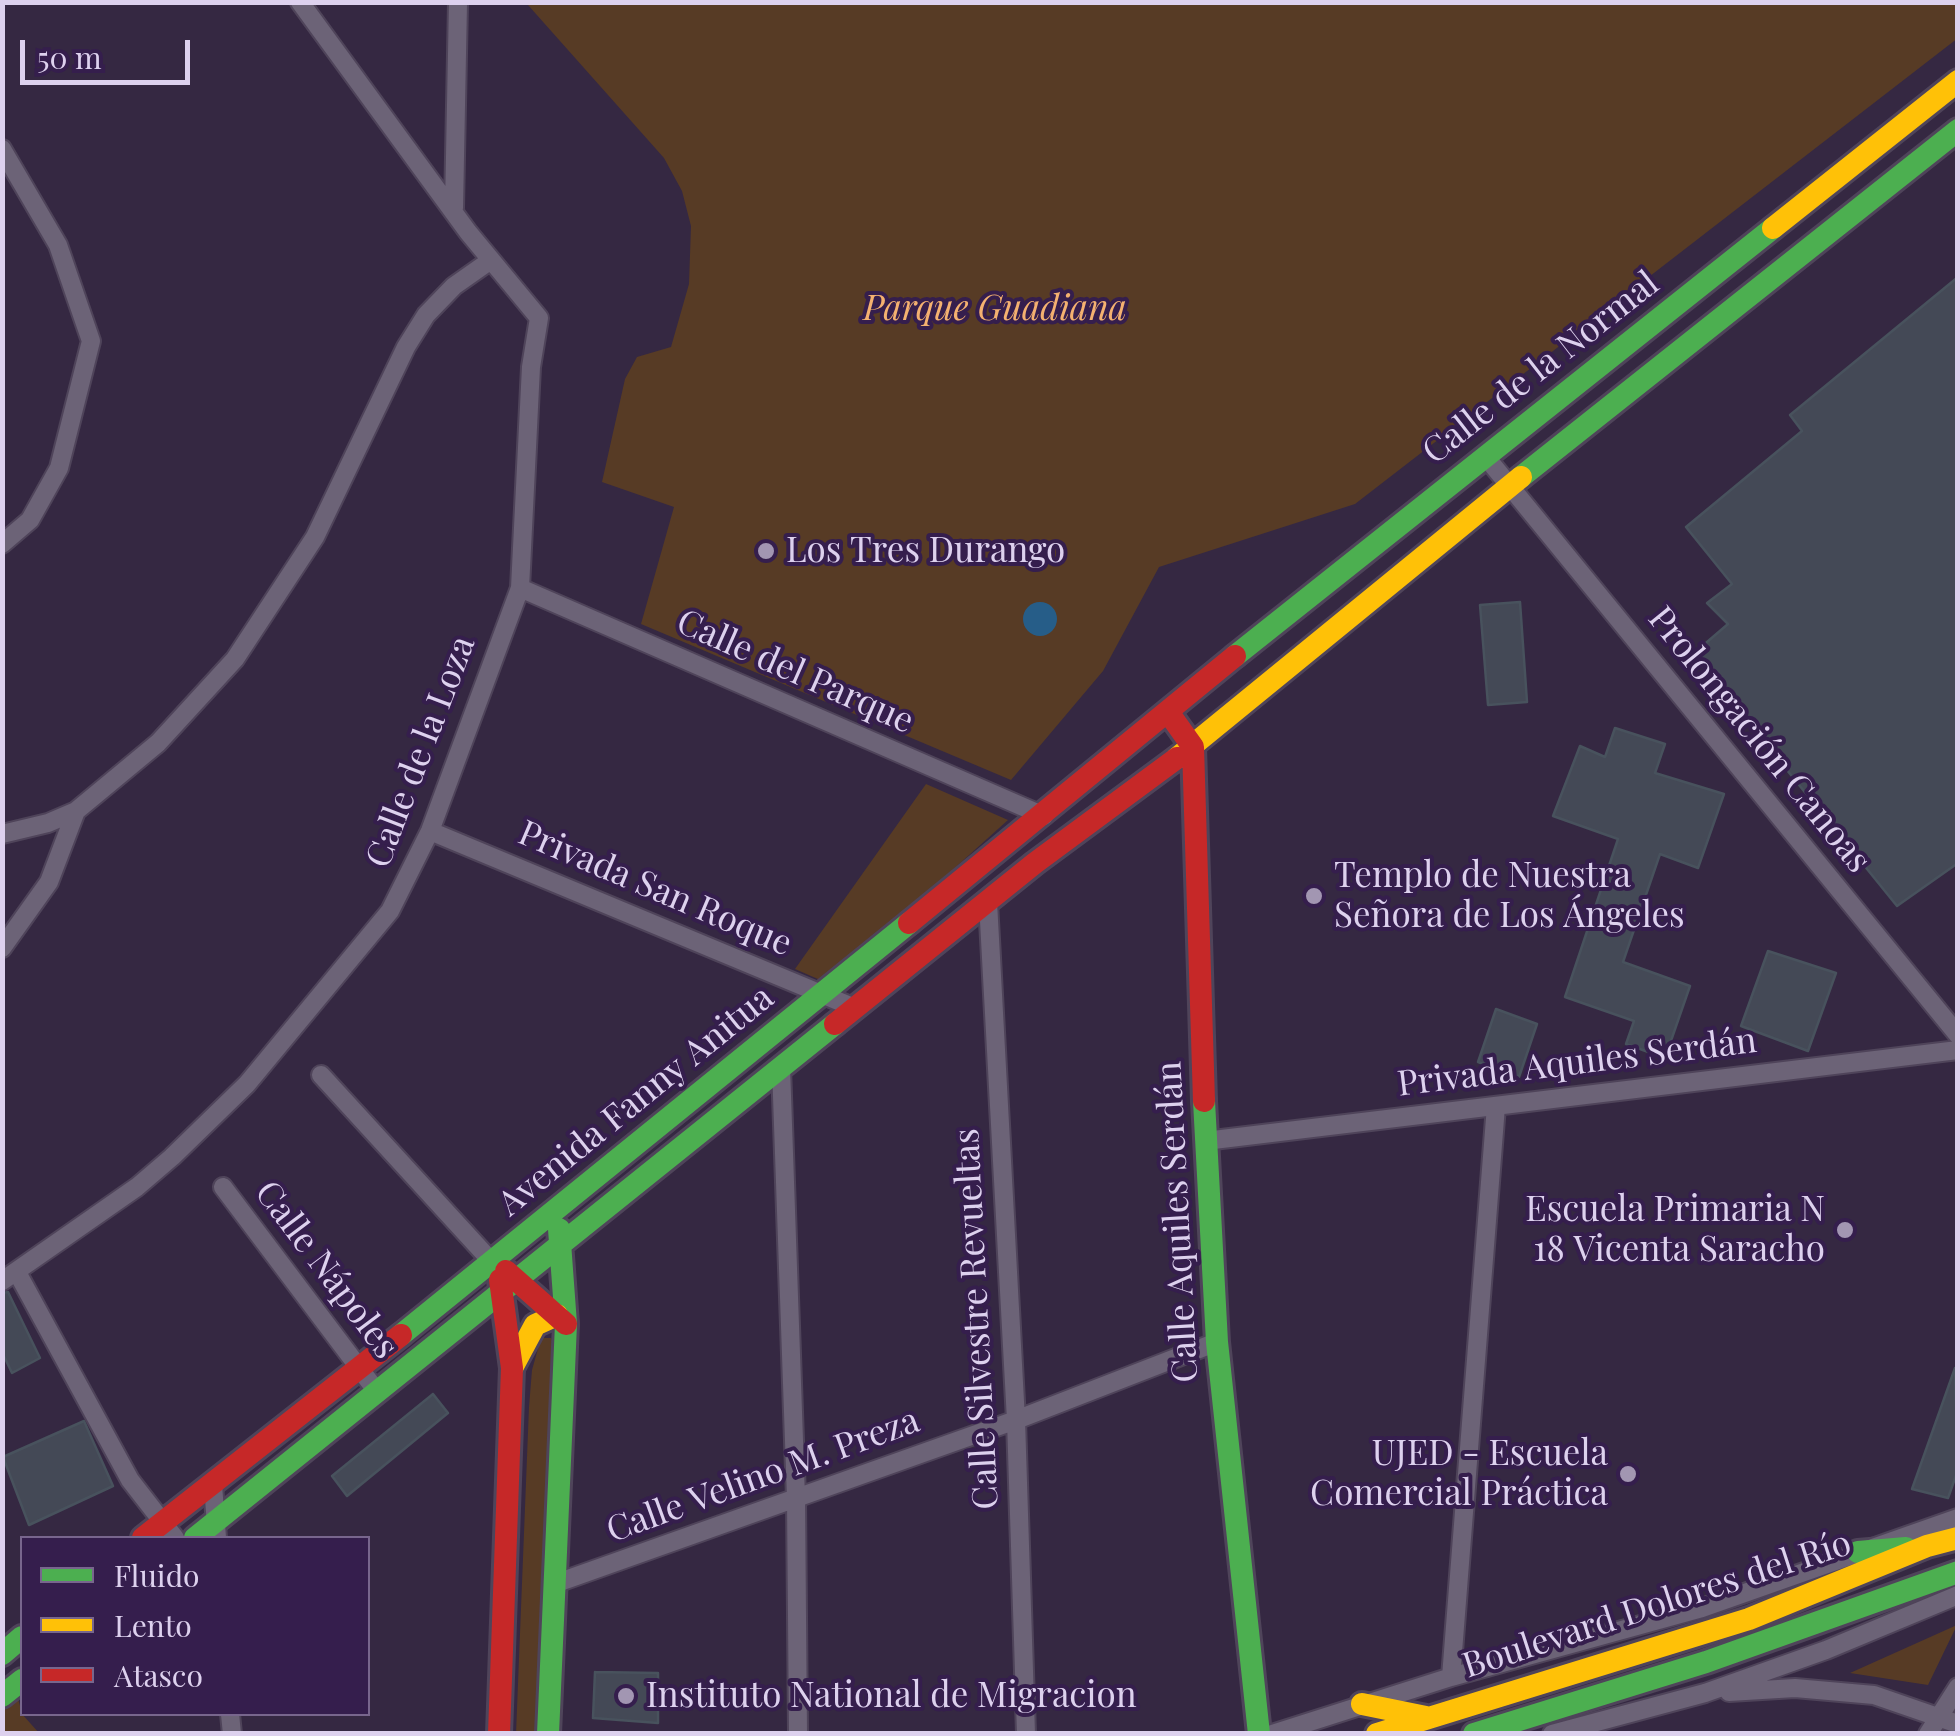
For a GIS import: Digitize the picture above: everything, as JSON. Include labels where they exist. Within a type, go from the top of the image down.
[{"type":"main road","name":"Calle de la Normal","points":[[1168,712],[1958,80]]},
{"type":"main road","points":[[1930,106],[1956,135]]},
{"type":"main road","name":"Calle de la Normal","points":[[1193,747],[1393,578],[1956,135]]},
{"type":"main road","points":[[1168,712],[1193,747]]},
{"type":"main road","name":"Avenida Fanny Anitua","points":[[170,1530],[213,1485],[556,1213],[1168,712]]},
{"type":"main road","name":"Avenida Fanny Anitua","points":[[217,1530],[378,1392],[1035,862],[1193,747]]},
{"type":"main road","name":"Calle Aquiles Serdán","points":[[1193,747],[1205,1141],[1218,1342],[1258,1734]]},
{"type":"main road","points":[[1035,862],[1046,842],[1044,816]]},
{"type":"main road","points":[[548,1734],[562,1319],[562,1242],[556,1213]]},
{"type":"main road","points":[[492,1262],[511,1285],[562,1319]]},
{"type":"main road","points":[[499,1734],[512,1368],[511,1285]]},
{"type":"main road","points":[[512,1368],[535,1325],[562,1319]]},
{"type":"main road","name":"Boulevard Dolores del Río","points":[[1377,1734],[1765,1614],[1927,1546],[1958,1538]]},
{"type":"main road","points":[[1858,1552],[1927,1546]]},
{"type":"main road","name":"Boulevard Dolores del Río","points":[[1474,1734],[1706,1662],[1831,1619],[1908,1586],[1958,1572]]},
{"type":"main road","points":[[1362,1704],[1427,1718]]},
{"type":"street","points":[[2,834],[48,823],[76,811],[158,743],[236,659],[315,537],[406,348],[426,315],[454,286],[491,260],[300,2]]},
{"type":"street","points":[[454,208],[458,2]]},
{"type":"street","points":[[2,148],[58,244],[91,342],[59,468],[30,520],[2,544]]},
{"type":"street","name":"Calle de la Loza","points":[[10,1278],[137,1186],[247,1084],[390,911],[430,830],[520,588],[531,367],[539,318],[491,260]]},
{"type":"street","name":"Prolongación Canoas","points":[[1486,457],[1958,1035]]},
{"type":"street","name":"Calle del Parque","points":[[520,588],[1044,816]]},
{"type":"street","points":[[2,948],[49,882],[76,811]]},
{"type":"street","name":"Privada San Roque","points":[[430,830],[855,1008]]},
{"type":"street","name":"Calle Silvestre Revueltas","points":[[988,902],[1016,1420],[1026,1734]]},
{"type":"street","name":"Privada Aquiles Serdán","points":[[1205,1141],[1958,1050]]},
{"type":"street","points":[[781,1067],[796,1498],[798,1734]]},
{"type":"street","points":[[321,1074],[492,1262]]},
{"type":"street","points":[[1451,1677],[1496,1106]]},
{"type":"street","name":"Calle Nápoles","points":[[223,1187],[378,1392]]},
{"type":"street","points":[[10,1278],[130,1480],[170,1530]]},
{"type":"street","name":"Calle Velino M. Preza","points":[[554,1584],[1016,1420],[1218,1342]]},
{"type":"street","points":[[213,1485],[217,1530]]},
{"type":"street","points":[[1272,1734],[1451,1677],[1702,1608],[1958,1518]]},
{"type":"street","points":[[1552,1734],[1705,1693],[1826,1650],[1958,1594]]},
{"type":"street","points":[[1928,1734],[1958,1687]]},
{"type":"street","points":[[1705,1693],[1833,1689],[1874,1695],[1958,1724]]},
{"type":"green space","name":"Parque Guadiana","points":[[1957,2],[1958,38],[1355,504],[1159,567],[1103,671],[1011,780],[641,624],[674,507],[602,482],[625,379],[637,357],[671,347],[689,284],[691,226],[682,191],[664,158],[528,5],[479,3]]},
{"type":"green space","points":[[926,784],[1008,820],[827,983],[795,969]]},
{"type":"green space","points":[[541,1338],[551,1338],[555,1347],[542,1733],[516,1734],[529,1407],[532,1370]]},
{"type":"green space","points":[[1957,1625],[1928,1685],[1850,1673]]},
{"type":"green space","points":[[18,1698],[20,1716],[39,1733],[3,1733],[2,1711]]},
{"type":"water","points":[[1040,602],[1052,607],[1057,619],[1052,631],[1040,636],[1028,631],[1023,619],[1028,607]]},
{"type":"building","points":[[1958,277],[1958,863],[1897,906],[1693,654],[1728,624],[1707,603],[1732,584],[1686,527],[1802,431],[1790,415]]},
{"type":"building","points":[[1520,602],[1527,702],[1488,705],[1480,605]]},
{"type":"building","points":[[1615,728],[1665,744],[1655,773],[1724,794],[1698,868],[1660,854],[1623,962],[1690,986],[1665,1058],[1626,1044],[1634,1021],[1565,997],[1618,839],[1553,816],[1580,746],[1605,757]]},
{"type":"building","points":[[1768,951],[1836,973],[1808,1051],[1741,1026]]},
{"type":"building","points":[[1496,1009],[1537,1024],[1519,1077],[1478,1062]]},
{"type":"building","points":[[8,1292],[40,1358],[12,1373],[2,1352],[2,1293]]},
{"type":"building","points":[[1955,1368],[1958,1470],[1948,1498],[1912,1489]]},
{"type":"building","points":[[433,1394],[448,1413],[347,1496],[332,1476]]},
{"type":"building","points":[[84,1421],[113,1486],[29,1525],[3,1457]]},
{"type":"building","name":"Instituto National de Migracion","points":[[595,1672],[658,1673],[658,1723],[593,1718]]},
{"type":"traffic: fast","points":[[1521,477],[1958,130]]},
{"type":"traffic: fast","points":[[1235,656],[1773,228]]},
{"type":"traffic: fast","points":[[401,1335],[909,923]]},
{"type":"traffic: fast","points":[[197,1536],[835,1024]]},
{"type":"traffic: fast","points":[[1204,1101],[1217,1342],[1259,1734]]},
{"type":"traffic: fast","points":[[548,1734],[566,1324],[559,1229]]},
{"type":"traffic: fast","points":[[1858,1552],[1906,1548]]},
{"type":"traffic: fast","points":[[1474,1734],[1706,1662],[1958,1572]]},
{"type":"traffic: fast","points":[[2,1654],[20,1639]]},
{"type":"traffic: fast","points":[[2,1696],[20,1682]]},
{"type":"traffic: slow","points":[[1773,228],[1958,81]]},
{"type":"traffic: slow","points":[[1177,758],[1521,477]]},
{"type":"traffic: slow","points":[[512,1368],[535,1325],[557,1315]]},
{"type":"traffic: slow","points":[[1377,1734],[1749,1619],[1927,1546],[1958,1538]]},
{"type":"traffic: slow","points":[[1362,1704],[1426,1717]]},
{"type":"traffic: jam","points":[[909,923],[1235,656]]},
{"type":"traffic: jam","points":[[1168,712],[1193,747],[1204,1101]]},
{"type":"traffic: jam","points":[[835,1024],[1035,863],[1177,758]]},
{"type":"traffic: jam","points":[[506,1271],[566,1324]]},
{"type":"traffic: jam","points":[[499,1734],[512,1368],[500,1280]]},
{"type":"traffic: jam","points":[[146,1536],[401,1335]]},
{"type":"place","name":"Los Tres Durango","points":[[766,551]]},
{"type":"place","name":"Templo de Nuestra Señora de Los Ángeles","points":[[1314,896]]},
{"type":"place","name":"Escuela Primaria N 18 Vicenta Saracho","points":[[1845,1230]]},
{"type":"place","name":"UJED - Escuela Comercial Práctica","points":[[1628,1474]]},
{"type":"place","name":"Instituto National de Migracion","points":[[626,1696]]}]
